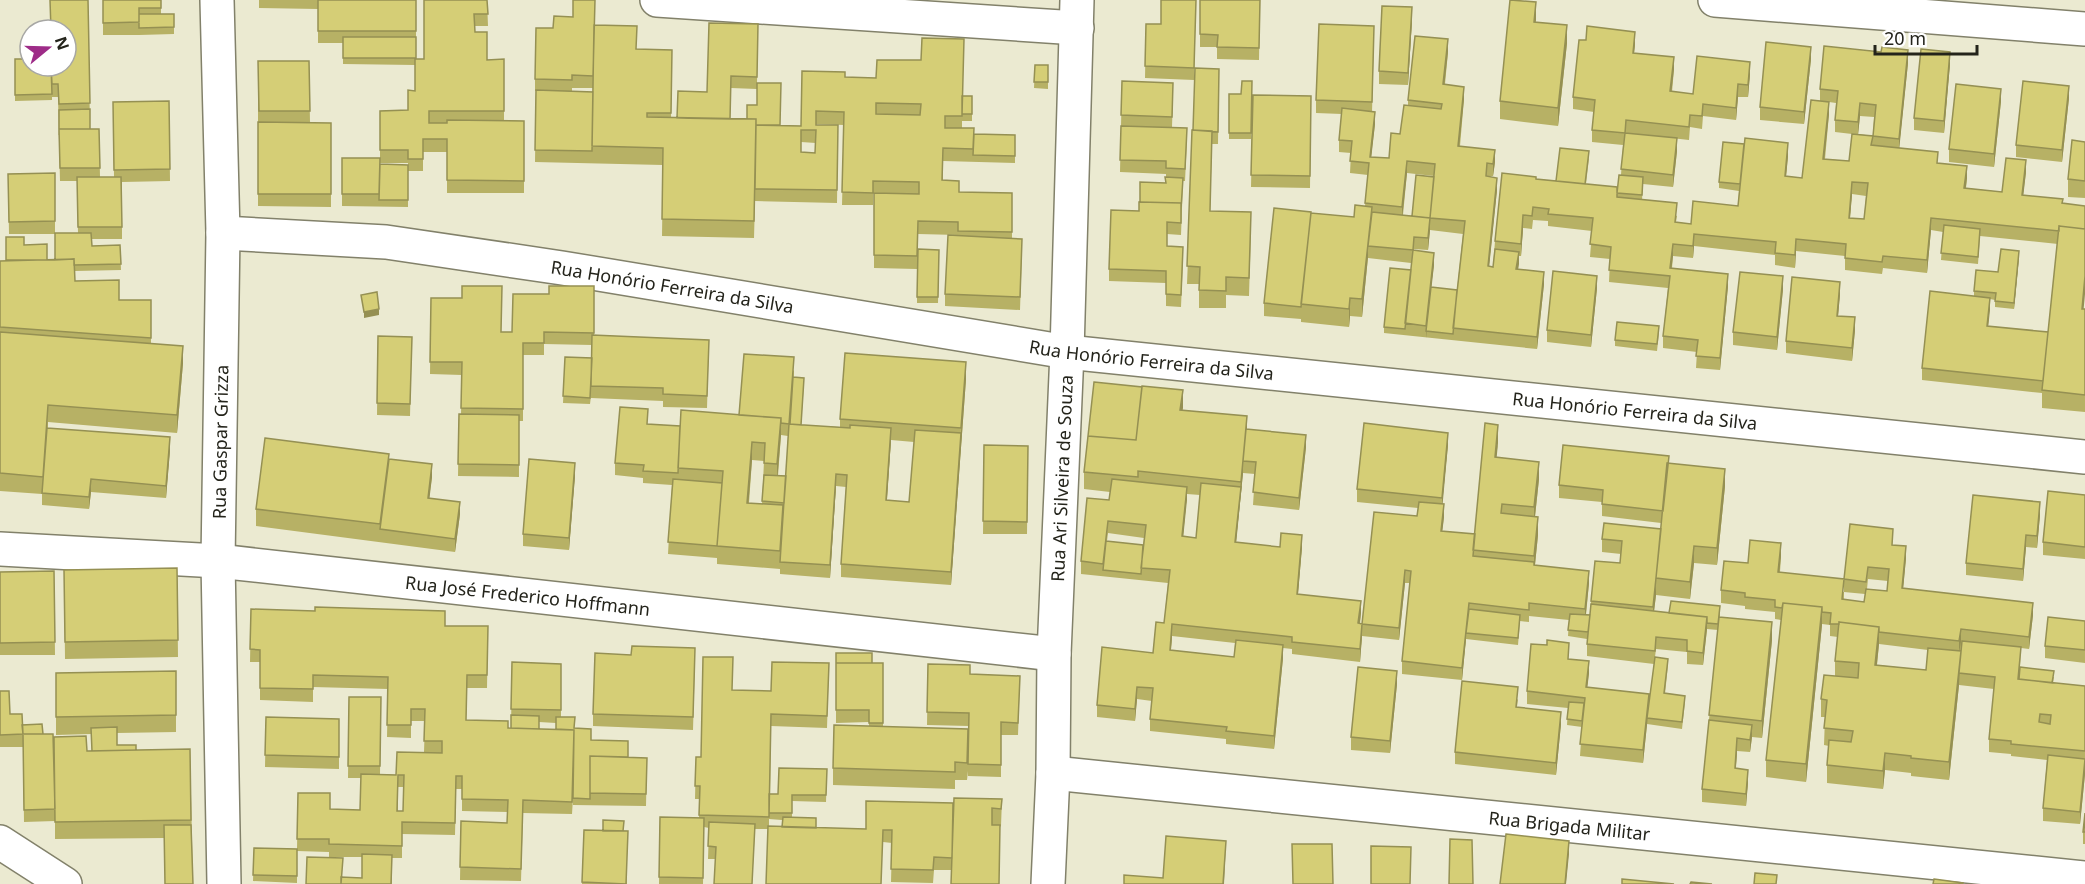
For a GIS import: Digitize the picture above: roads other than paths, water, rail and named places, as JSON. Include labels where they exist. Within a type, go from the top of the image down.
[{"type":"street","name":"Rua Gaspar Grizza","points":[[217,0],[223,233],[218,561],[224,884]]},
{"type":"street","points":[[657,0],[1077,14]]},
{"type":"street","points":[[1715,0],[2085,29]]},
{"type":"street","name":"Rua Ari Silveira de Souza","points":[[1048,884],[1077,14]]},
{"type":"street","name":"Rua Honório Ferreira da Silva","points":[[223,233],[386,242],[562,268],[1067,352],[2085,458]]},
{"type":"street","name":"Rua José Frederico Hoffmann","points":[[0,549],[218,561],[1054,654]]},
{"type":"street","name":"Rua Brigada Militar","points":[[1053,773],[2085,878]]},
{"type":"street","points":[[0,842],[65,884]]}]
